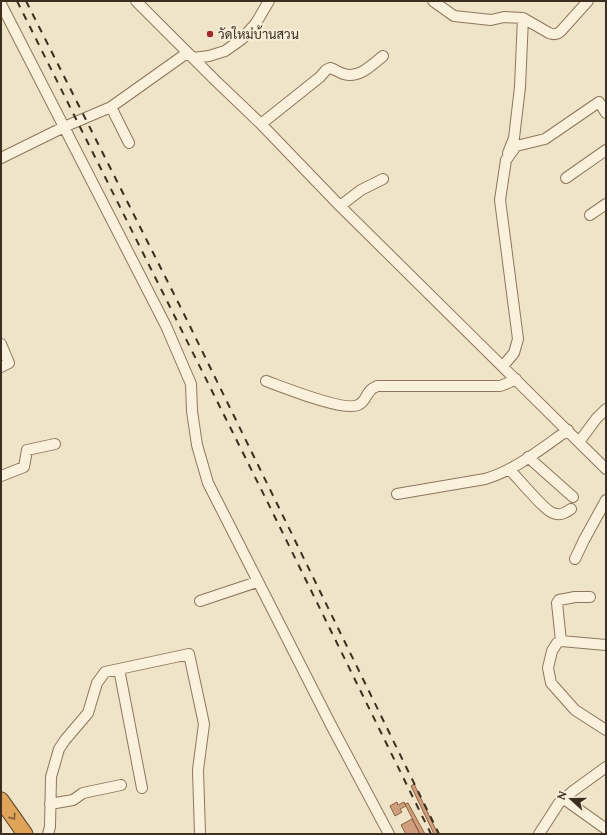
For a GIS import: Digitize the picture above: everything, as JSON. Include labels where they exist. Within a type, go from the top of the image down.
[{"type":"highway","points":[[1,800],[25,834]]},
{"type":"street","points":[[136,1],[190,56],[261,124],[340,206],[579,442],[604,464]]},
{"type":"street","points":[[433,1],[454,16],[491,20],[504,17],[523,18],[548,34],[553,35],[561,31],[588,1]]},
{"type":"street","points":[[1,158],[64,127],[112,106],[190,56],[209,56],[225,51],[242,39],[256,23],[266,2]]},
{"type":"street","points":[[1,4],[166,326],[185,369],[191,384],[192,410],[197,445],[208,484],[332,727],[389,834]]},
{"type":"street","points":[[503,366],[514,353],[518,339],[500,200],[506,160],[514,138],[520,87],[523,18]]},
{"type":"street","points":[[261,124],[320,77],[326,70],[330,68],[347,75],[358,74],[366,70],[383,56]]},
{"type":"street","points":[[506,160],[516,146],[545,140],[598,102],[606,113]]},
{"type":"street","points":[[112,106],[129,143]]},
{"type":"street","points":[[566,178],[606,150]]},
{"type":"street","points":[[340,206],[361,190],[383,179]]},
{"type":"street","points":[[590,215],[606,204]]},
{"type":"street","points":[[1,344],[9,363],[1,367]]},
{"type":"street","points":[[266,381],[328,403],[358,406],[363,402],[372,389],[378,386],[500,386],[516,379]]},
{"type":"street","points":[[579,442],[596,419],[606,410]]},
{"type":"street","points":[[397,494],[494,476],[528,458],[568,430]]},
{"type":"street","points":[[1,476],[24,467],[26,450],[55,444]]},
{"type":"street","points":[[528,458],[572,497]]},
{"type":"street","points":[[509,469],[549,512],[564,514],[571,509]]},
{"type":"street","points":[[575,559],[606,500]]},
{"type":"street","points":[[200,601],[258,582]]},
{"type":"street","points":[[561,641],[557,604],[559,600],[575,597],[590,597]]},
{"type":"street","points":[[606,645],[561,641],[557,643],[552,651],[548,668],[551,683],[575,710],[606,730]]},
{"type":"street","points":[[48,834],[50,827],[51,777],[59,749],[88,713],[98,683],[105,672],[189,654],[204,724],[198,770],[200,834]]},
{"type":"street","points":[[119,670],[142,788]]},
{"type":"street","points":[[539,834],[559,803],[564,798],[606,767]]},
{"type":"street","points":[[50,804],[73,800],[83,794],[121,785]]},
{"type":"street","points":[[564,798],[606,828]]},
{"type":"building","points":[[414,784],[438,834],[434,834],[411,786]]},
{"type":"building","points":[[397,802],[398,805],[404,802],[406,806],[400,809],[402,812],[395,816],[390,806]]},
{"type":"building","points":[[408,803],[425,834],[420,834],[405,804]]},
{"type":"building","points":[[412,819],[420,834],[406,834],[401,825]]},
{"type":"railway","points":[[17,1],[266,499],[431,834]]},
{"type":"railway","points":[[26,1],[182,310],[439,834]]},
{"type":"place","name":"วัดใหม่บ้านสวน","points":[[210,34]]}]
